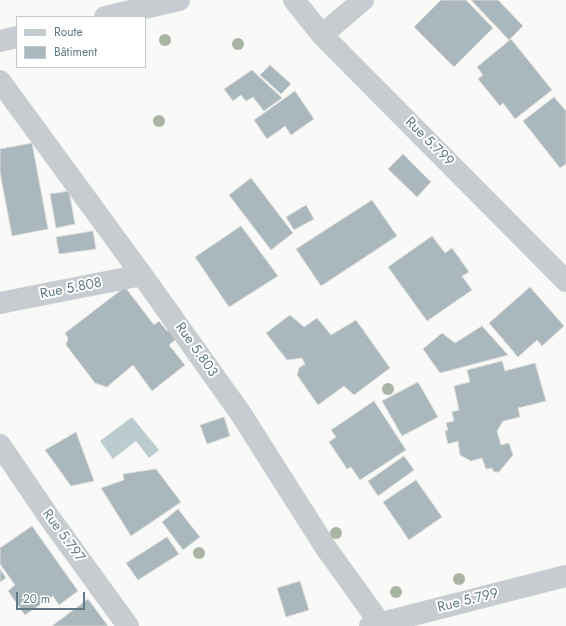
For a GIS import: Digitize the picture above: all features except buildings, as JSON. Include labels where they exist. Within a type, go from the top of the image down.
[{"type":"street","points":[[109,16],[180,0]]},
{"type":"street","name":"Rue 5.799","points":[[294,0],[322,35],[566,281]]},
{"type":"street","points":[[322,35],[363,0]]},
{"type":"street","points":[[0,41],[16,37]]},
{"type":"street","name":"Rue 5.803","points":[[0,81],[142,275],[241,414],[377,625]]},
{"type":"street","name":"Rue 5.808","points":[[0,303],[142,275]]},
{"type":"street","name":"Rue 5.797","points":[[0,444],[49,517],[128,626]]},
{"type":"street","name":"Rue 5.799","points":[[377,625],[566,576]]},
{"type":"shaded area","points":[[132,417],[159,450],[149,458],[136,441],[113,459],[100,441]]}]
